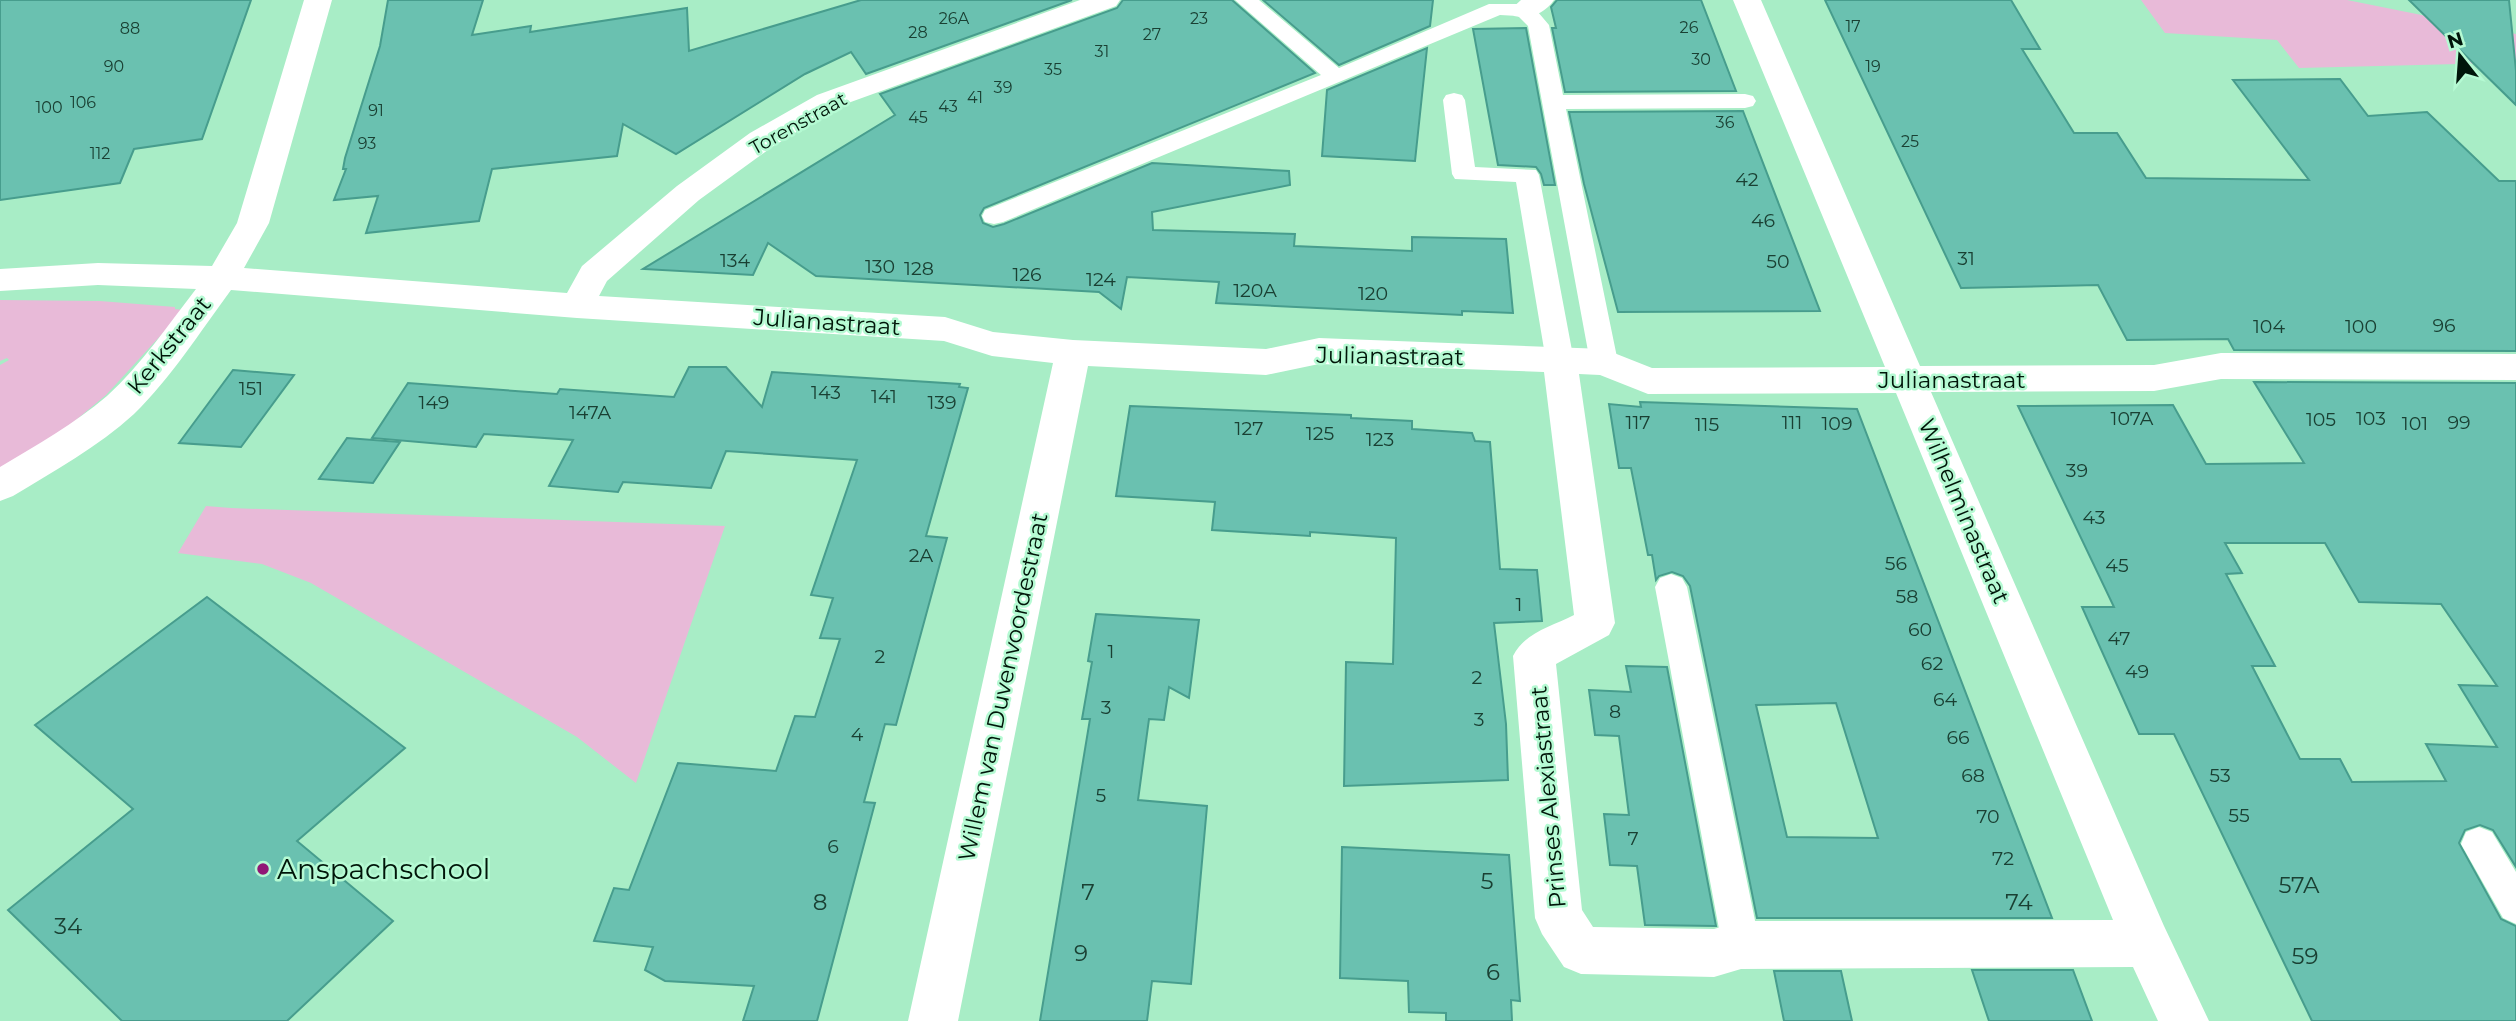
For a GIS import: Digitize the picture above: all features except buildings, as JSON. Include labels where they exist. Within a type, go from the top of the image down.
[{"type":"street","points":[[222,278],[253,223],[318,0]]},
{"type":"street","name":"Torenstraat","points":[[577,306],[594,274],[688,193],[761,140],[827,102],[924,64],[1106,0]]},
{"type":"street","name":"Wilhelminastraat","points":[[1747,0],[2147,943],[2184,1021]]},
{"type":"street","name":"Kerkstraat","points":[[0,280],[98,274],[222,278]]},
{"type":"street","name":"Kerkstraat","points":[[0,486],[90,430],[121,404],[148,376],[222,278]]},
{"type":"street","name":"Julianastraat","points":[[222,278],[577,306],[945,329],[992,344],[1073,353],[1266,362],[1320,351],[1604,362],[1648,381],[2154,378],[2221,366],[2516,367]]},
{"type":"street","name":"Willem van Duvenvoordestraat","points":[[933,1021],[1073,353]]},
{"type":"street","name":"Prinses Alexiastraat","points":[[1560,361],[1595,623],[1577,635],[1550,644],[1534,656],[1559,918],[1581,950],[1714,953],[1741,945],[2147,943]]},
{"type":"lane","points":[[1245,0],[1336,78]]},
{"type":"lane","points":[[993,216],[1336,78],[1497,9],[1532,5],[1554,102],[1604,362]]},
{"type":"lane","points":[[1454,100],[1464,174],[1527,175],[1560,361]]},
{"type":"lane","points":[[1554,102],[1745,101]]},
{"type":"lane","points":[[1671,587],[1741,945]]},
{"type":"lane","points":[[2479,844],[2516,906]]},
{"type":"shaded area","points":[[2141,0],[2347,0],[2516,34],[2516,81],[2498,63],[2299,68],[2277,40],[2165,33]]},
{"type":"shaded area","points":[[0,300],[100,301],[184,310],[106,395],[0,476],[0,365],[9,360],[7,358],[0,361]]},
{"type":"shaded area","points":[[206,506],[725,526],[636,783],[577,737],[311,583],[262,564],[178,553]]},
{"type":"place","name":"Anspachschool","points":[[263,869]]}]
